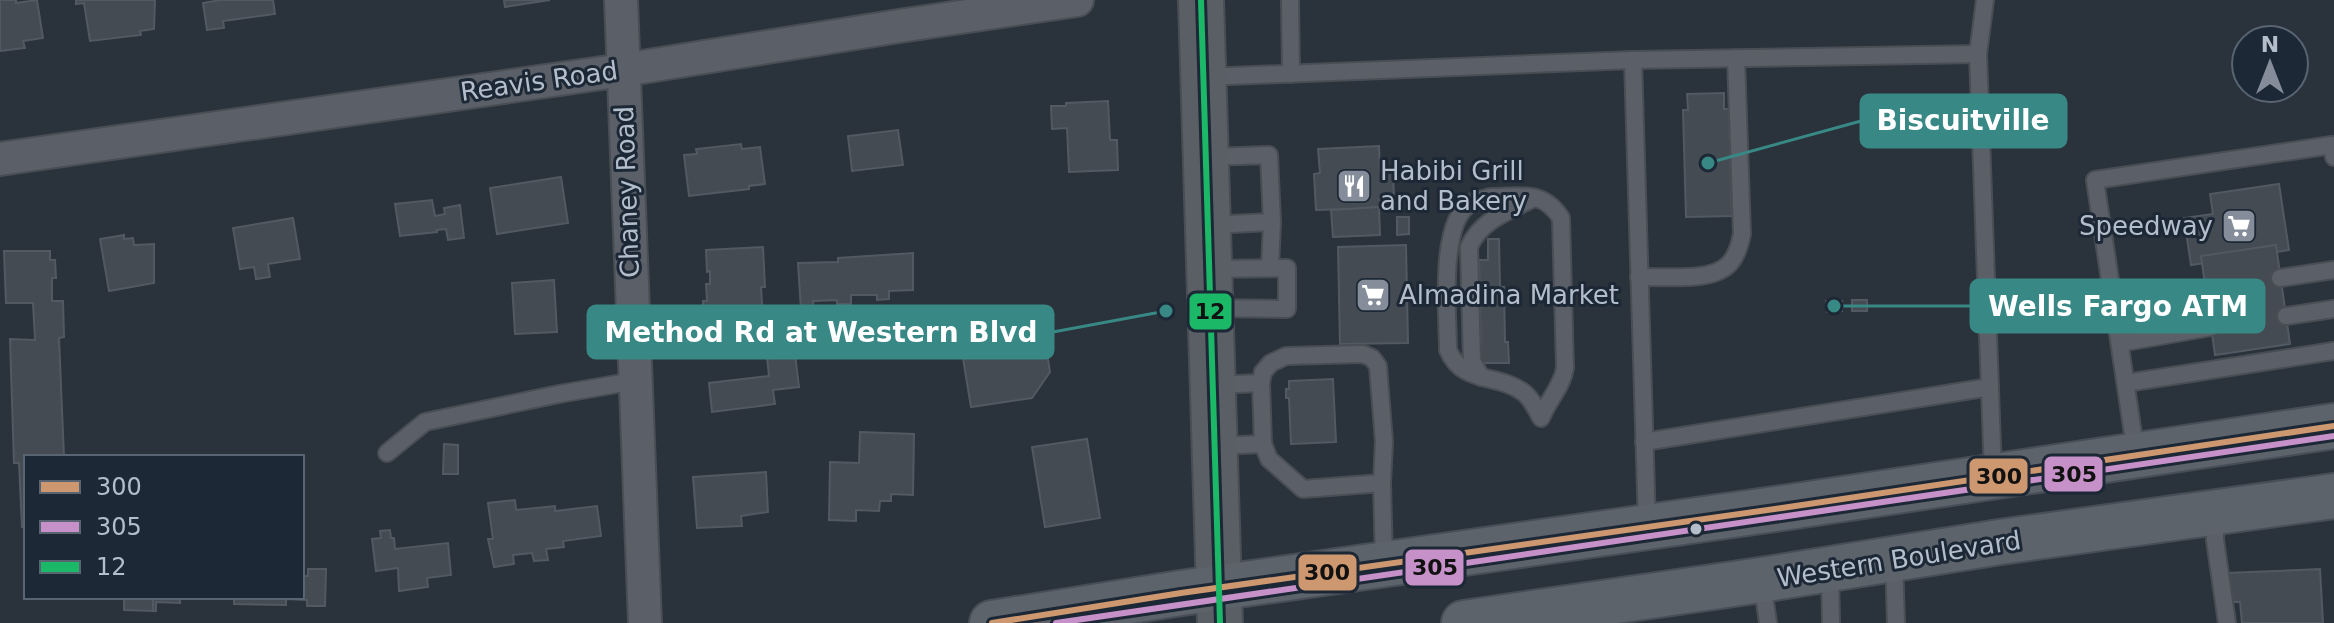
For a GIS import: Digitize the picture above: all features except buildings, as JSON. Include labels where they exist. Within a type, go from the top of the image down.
[{"type":"main road","points":[[992,623],[1219,605],[1384,564],[2334,426]]},
{"type":"main road","name":"Western Boulevard","points":[[1464,623],[1616,612],[1761,580],[2000,542],[2334,496]]},
{"type":"street","name":"Chaney Road","points":[[621,0],[645,623]]},
{"type":"street","name":"Reavis Road","points":[[0,159],[623,70],[1077,0]]},
{"type":"street","points":[[1201,0],[1219,605]]},
{"type":"lane","points":[[1290,0],[1291,74]]},
{"type":"lane","points":[[1985,0],[1978,54],[1993,476]]},
{"type":"lane","points":[[1203,77],[1633,60],[1978,54]]},
{"type":"lane","points":[[1639,277],[1715,274],[1730,264],[1738,249],[1742,234],[1736,58]]},
{"type":"lane","points":[[1633,60],[1647,527]]},
{"type":"lane","points":[[2136,455],[2095,180],[2332,145],[2334,157]]},
{"type":"lane","points":[[1205,157],[1269,155],[1272,222],[1270,268]]},
{"type":"lane","points":[[1490,197],[1537,197],[1553,205],[1561,218],[1563,230],[1563,380],[1547,402],[1541,418],[1525,393],[1508,384],[1481,377],[1454,363],[1448,350],[1448,260],[1453,230],[1470,204],[1490,197]]},
{"type":"lane","points":[[1481,377],[1472,361],[1469,247],[1475,234],[1487,222],[1537,197]]},
{"type":"lane","points":[[1208,225],[1272,222]]},
{"type":"lane","points":[[1270,268],[1287,268],[1287,309],[1210,288],[1270,268]]},
{"type":"lane","points":[[2280,278],[2334,270]]},
{"type":"lane","points":[[2115,304],[2206,290]]},
{"type":"lane","points":[[2286,316],[2334,309]]},
{"type":"lane","points":[[2120,343],[2211,327]]},
{"type":"lane","points":[[2126,383],[2334,351]]},
{"type":"lane","points":[[1382,483],[1303,489],[1269,459],[1263,444],[1261,383],[1263,372],[1271,363],[1286,356],[1363,354],[1372,358],[1378,366],[1384,442],[1384,564]]},
{"type":"lane","points":[[387,453],[425,422],[634,381]]},
{"type":"lane","points":[[1213,385],[1261,383]]},
{"type":"lane","points":[[1644,442],[1990,387]]},
{"type":"lane","points":[[1214,446],[1263,444]]},
{"type":"lane","points":[[2215,513],[2215,540],[2227,623]]},
{"type":"lane","points":[[1894,560],[1896,623]]},
{"type":"lane","points":[[1830,570],[1831,623]]},
{"type":"lane","points":[[1761,580],[1768,623]]},
{"type":"transit line","name":"12","points":[[1201,0],[1220,623]]},
{"type":"transit line","name":"300","points":[[992,623],[2334,426]]},
{"type":"transit line","name":"305","points":[[1056,623],[2334,436]]},
{"type":"place","name":"Biscuitville","points":[[1708,163]]},
{"type":"place","name":"Habibi Grill and Bakery","points":[[1354,186]]},
{"type":"place","name":"Speedway","points":[[2239,226]]},
{"type":"place","name":"Almadina Market","points":[[1373,295]]},
{"type":"place","name":"Wells Fargo ATM","points":[[1834,306]]},
{"type":"place","name":"Method Rd at Western Blvd","points":[[1166,311]]}]
